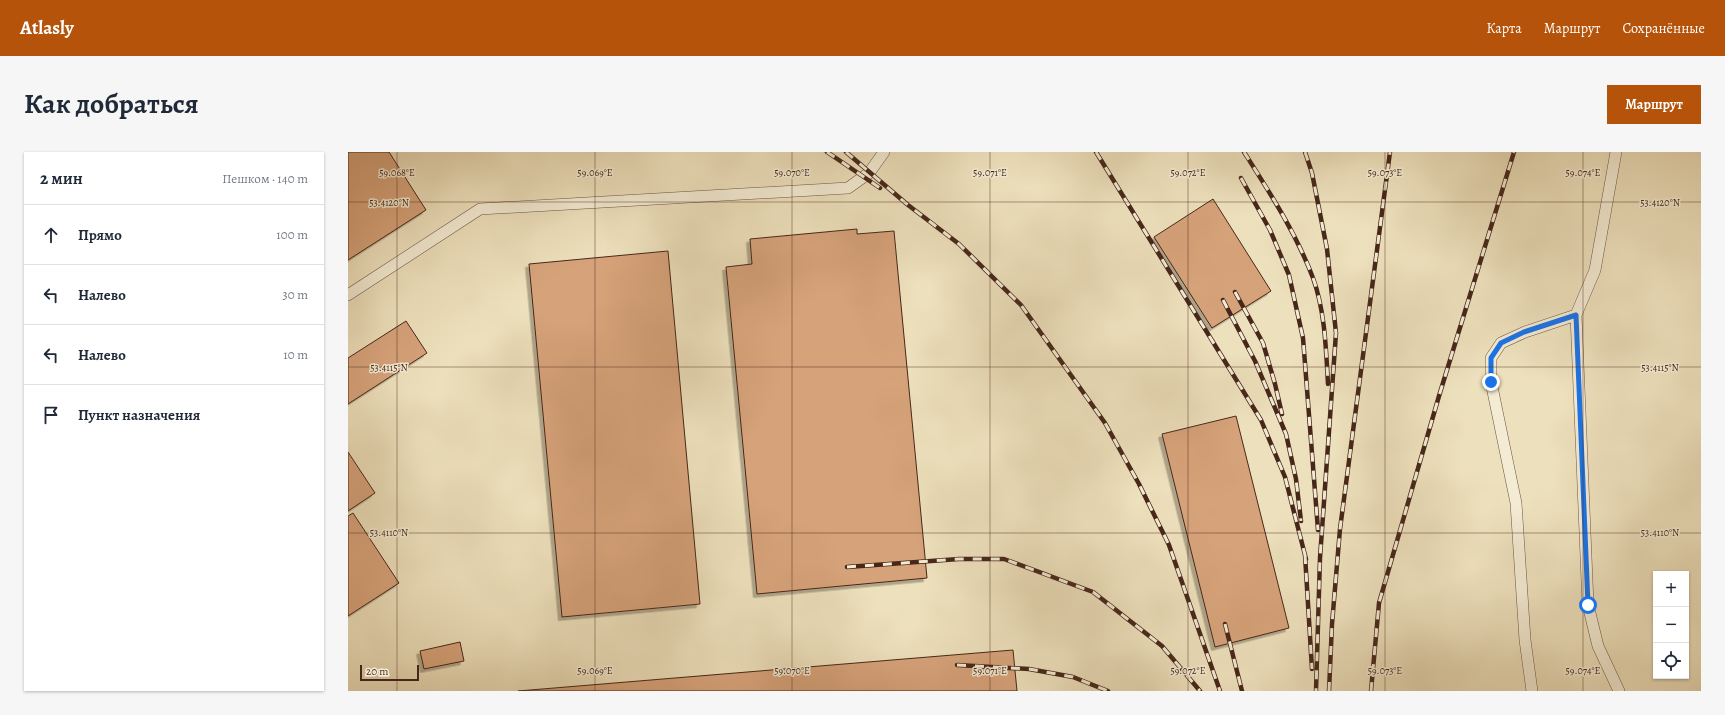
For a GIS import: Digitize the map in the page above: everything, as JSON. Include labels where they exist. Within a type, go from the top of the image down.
[{"type":"lane","points":[[348,296],[480,209],[848,188],[869,173],[884,152]]},
{"type":"lane","points":[[1616,152],[1595,270],[1576,315],[1588,605],[1598,646],[1618,691]]},
{"type":"lane","points":[[1532,691],[1525,640],[1516,503],[1491,382],[1491,358],[1501,343],[1524,332],[1576,315]]},
{"type":"building","points":[[348,152],[389,152],[426,210],[348,260]]},
{"type":"building","points":[[1213,199],[1271,291],[1212,328],[1154,237]]},
{"type":"building","points":[[857,229],[857,234],[894,231],[927,578],[757,594],[726,267],[752,264],[750,239]]},
{"type":"building","points":[[668,251],[700,604],[562,617],[529,264]]},
{"type":"building","points":[[406,321],[427,353],[348,404],[348,358]]},
{"type":"building","points":[[1236,416],[1289,628],[1215,647],[1162,434]]},
{"type":"building","points":[[348,452],[375,493],[348,511]]},
{"type":"building","points":[[353,513],[399,583],[348,616],[348,516]]},
{"type":"building","points":[[460,642],[464,661],[424,669],[420,651]]},
{"type":"building","points":[[1013,650],[1017,691],[518,691]]},
{"type":"railway","points":[[827,152],[880,188]]},
{"type":"railway","points":[[846,152],[908,205],[959,244],[1021,305],[1105,423],[1139,484],[1169,545],[1220,691]]},
{"type":"railway","points":[[1096,152],[1261,420],[1285,477],[1306,559]]},
{"type":"railway","points":[[1244,152],[1291,229],[1313,278],[1320,304],[1326,344],[1328,384]]},
{"type":"railway","points":[[1305,152],[1312,173],[1327,249],[1336,333],[1320,558],[1316,691]]},
{"type":"railway","points":[[1329,691],[1332,624],[1340,529],[1390,152]]},
{"type":"railway","points":[[1371,691],[1379,603],[1439,396],[1514,152]]},
{"type":"railway","points":[[1241,178],[1270,230],[1289,275],[1303,338],[1318,530]]},
{"type":"railway","points":[[1235,292],[1263,343],[1282,414]]},
{"type":"railway","points":[[1223,300],[1255,361],[1286,434],[1296,479],[1301,521]]},
{"type":"railway","points":[[1305,555],[1312,669]]},
{"type":"railway","points":[[847,567],[959,559],[1004,559],[1093,592],[1162,646],[1200,691]]},
{"type":"railway","points":[[1225,624],[1242,691]]},
{"type":"railway","points":[[957,665],[1029,669],[1073,677],[1108,691]]},
{"type":"route","points":[[1491,382],[1491,358],[1501,343],[1524,332],[1576,315],[1588,605]]}]
